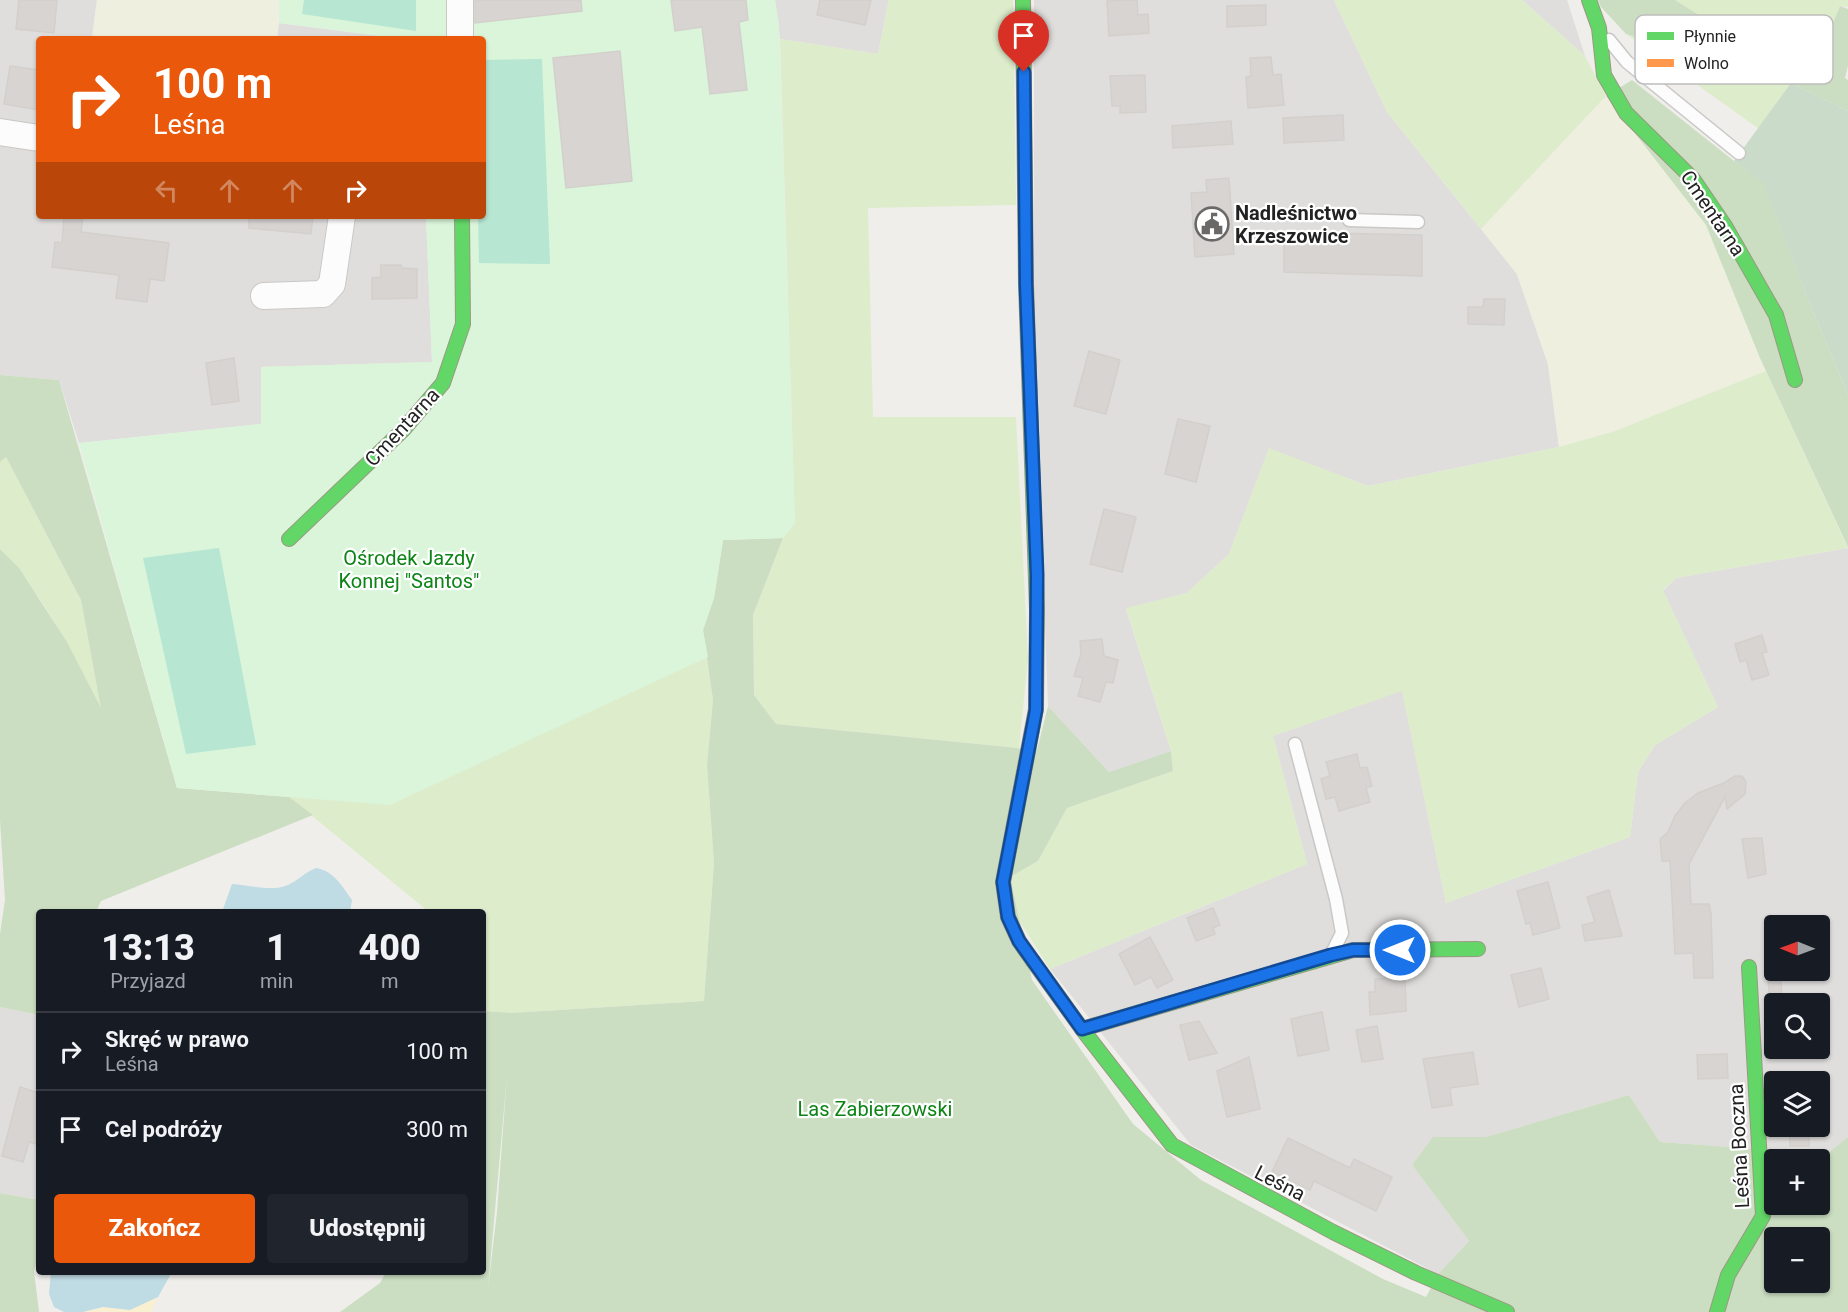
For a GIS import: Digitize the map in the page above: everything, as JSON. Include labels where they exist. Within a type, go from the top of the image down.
[{"type":"street","points":[[460,0],[460,36]]},
{"type":"street","name":"Leśna","points":[[1023,0],[1026,284],[1037,575],[1036,710],[1003,882],[1008,917],[1019,941],[1082,1029],[1092,1038],[1172,1145],[1231,1179],[1416,1273],[1507,1312]]},
{"type":"street","name":"Cmentarna","points":[[1589,0],[1599,28],[1604,75],[1626,113],[1693,179],[1725,226],[1776,315],[1787,360],[1796,380]]},
{"type":"street","points":[[0,132],[36,138]]},
{"type":"street","points":[[264,296],[323,294],[332,284],[342,219]]},
{"type":"street","name":"Cmentarna","points":[[290,539],[403,430],[443,383],[463,324],[462,219]]},
{"type":"street","points":[[1082,1029],[1353,950],[1478,950]]},
{"type":"street","name":"Leśna Boczna","points":[[1717,1312],[1728,1275],[1763,1216],[1749,966]]},
{"type":"lane","name":"Cmentarna","points":[[1599,28],[1635,68]]},
{"type":"lane","name":"Cmentarna","points":[[1654,84],[1739,153]]},
{"type":"lane","points":[[1349,220],[1418,222]]},
{"type":"lane","points":[[1294,744],[1336,899],[1342,933],[1331,955]]},
{"type":"shaded area","points":[[0,0],[97,0],[92,36],[36,36],[36,219],[426,219],[432,362],[261,367],[261,424],[79,443],[59,380],[0,375]]},
{"type":"shaded area","points":[[775,0],[889,0],[878,54],[780,39]]},
{"type":"shaded area","points":[[1034,0],[1334,0],[1387,112],[1517,274],[1548,364],[1559,447],[1368,486],[1269,449],[1229,554],[1187,593],[1126,609],[1171,751],[1109,772],[1048,706],[1034,317]]},
{"type":"shaded area","points":[[1522,0],[1567,0],[1585,56]]},
{"type":"shaded area","points":[[279,23],[380,36],[277,36]]},
{"type":"shaded area","points":[[1848,548],[1848,1137],[1830,1152],[1830,1149],[1764,1149],[1660,1142],[1629,1095],[1486,1137],[1434,1137],[1412,1165],[1469,1241],[1438,1274],[1191,1145],[1050,969],[1307,864],[1273,736],[1402,690],[1446,903],[1630,837],[1638,772],[1655,745],[1718,707],[1663,591],[1676,578]]},
{"type":"shaded area","points":[[0,1007],[36,1014],[36,1199],[0,1193]]},
{"type":"green space","points":[[97,0],[279,0],[277,36],[92,36]]},
{"type":"green space","name":"Ośrodek Jazdy Konnej \"Santos\"","points":[[279,0],[775,0],[779,24],[795,523],[783,538],[723,540],[714,598],[703,630],[708,657],[390,805],[177,788],[79,443],[261,424],[261,367],[432,362],[426,219],[486,219],[486,36],[380,36],[279,23]]},
{"type":"green space","points":[[304,0],[416,0],[416,31],[302,14]]},
{"type":"green space","points":[[889,0],[1013,0],[1016,205],[868,208],[873,417],[1016,417],[1028,659],[1019,748],[776,724],[754,695],[753,615],[783,538],[795,523],[780,39],[878,54]]},
{"type":"green space","points":[[1334,0],[1522,0],[1585,56],[1606,96],[1481,229],[1387,112]]},
{"type":"green space","points":[[1598,0],[1675,0],[1699,15],[1635,15],[1635,37],[1626,34],[1601,7]]},
{"type":"green space","points":[[1675,0],[1848,0],[1848,7],[1840,6],[1833,23],[1833,15],[1699,15]]},
{"type":"green space","points":[[1840,6],[1848,9],[1848,66],[1845,78],[1848,80],[1848,111],[1793,84],[1833,84],[1833,23]]},
{"type":"green space","points":[[542,59],[550,264],[479,263],[478,219],[486,219],[486,60]]},
{"type":"green space","points":[[1632,80],[1734,161],[1763,181],[1809,302],[1848,394],[1848,547],[1760,358],[1706,225],[1606,96]]},
{"type":"green space","points":[[1696,84],[1790,84],[1762,131]]},
{"type":"green space","points":[[1790,84],[1848,111],[1848,394],[1809,302],[1763,182],[1734,161]]},
{"type":"green space","points":[[1606,96],[1706,225],[1766,371],[1615,431],[1559,447],[1548,364],[1517,274],[1481,229]]},
{"type":"green space","points":[[432,362],[714,598],[703,630],[713,700],[707,765],[714,863],[704,1001],[512,1013],[486,1011],[486,909],[425,909],[289,797],[213,430],[261,424],[261,367]]},
{"type":"green space","points":[[1766,371],[1848,548],[1676,578],[1663,590],[1718,707],[1655,745],[1638,772],[1630,837],[1446,903],[1402,691],[1273,736],[1307,864],[1050,969],[1018,919],[1010,877],[1038,861],[1067,808],[1173,771],[1171,751],[1126,608],[1187,593],[1229,554],[1269,448],[1368,486],[1559,447],[1615,431]]},
{"type":"green space","points":[[0,375],[59,380],[177,788],[289,797],[313,815],[101,901],[97,909],[36,909],[36,1014],[0,1007],[0,934],[5,900],[0,820],[0,549],[19,568],[67,642],[101,708],[81,600],[6,457],[0,462]]},
{"type":"green space","points":[[6,457],[81,600],[102,710],[44,605],[0,549],[0,462]]},
{"type":"green space","name":"Las Zabierzowski","points":[[783,538],[753,615],[754,695],[776,724],[1037,750],[1048,706],[1109,772],[1171,751],[1173,771],[1067,808],[1038,861],[1010,877],[1032,980],[1133,1124],[1201,1180],[1383,1279],[1426,1297],[1438,1274],[1469,1241],[1412,1165],[1433,1137],[1486,1137],[1629,1095],[1660,1142],[1764,1149],[1764,1215],[1830,1215],[1830,1152],[1848,1137],[1848,1312],[340,1312],[380,1283],[384,1275],[486,1275],[486,1011],[512,1013],[704,1001],[714,863],[707,765],[713,700],[703,630],[714,598],[723,540]],"holes":[[[507,1075],[497,1212],[488,1289]]]},
{"type":"green space","points":[[219,548],[256,745],[186,754],[143,558]]},
{"type":"green space","points":[[0,1193],[36,1199],[34,1271],[39,1312],[0,1312]]},
{"type":"sand","points":[[158,1297],[151,1312],[83,1312],[103,1307],[130,1310]]},
{"type":"water","points":[[316,868],[333,876],[352,900],[350,909],[223,909],[232,884],[268,888],[282,887]]},
{"type":"water","points":[[51,1275],[170,1275],[158,1297],[130,1310],[103,1307],[83,1312],[64,1312],[54,1307],[49,1294]]},
{"type":"building","points":[[19,0],[57,0],[54,33],[16,29]]},
{"type":"building","points":[[475,0],[581,0],[582,11],[475,23]]},
{"type":"building","points":[[671,0],[746,0],[748,20],[739,22],[747,90],[710,94],[702,27],[675,31]]},
{"type":"building","points":[[820,0],[871,0],[865,25],[817,15]]},
{"type":"building","points":[[1137,0],[1138,15],[1148,14],[1149,33],[1109,36],[1107,1]]},
{"type":"building","points":[[1266,5],[1266,25],[1227,27],[1227,6]]},
{"type":"building","points":[[620,51],[632,181],[566,188],[553,58]]},
{"type":"building","points":[[1271,57],[1273,75],[1281,74],[1284,105],[1248,108],[1246,77],[1251,76],[1250,58]]},
{"type":"building","points":[[10,66],[36,70],[36,109],[4,104]]},
{"type":"building","points":[[1145,75],[1146,112],[1120,113],[1120,106],[1112,106],[1110,76]]},
{"type":"building","points":[[1343,115],[1344,140],[1284,143],[1283,118]]},
{"type":"building","points":[[1231,121],[1233,144],[1173,148],[1172,126]]},
{"type":"building","name":"Nadleśnictwo Krzeszowice","points":[[1229,178],[1234,254],[1195,257],[1191,193],[1207,192],[1206,180]]},
{"type":"building","points":[[64,219],[83,219],[81,232],[169,243],[164,281],[150,279],[147,302],[116,298],[119,275],[52,267],[55,242],[62,243]]},
{"type":"building","points":[[249,219],[313,219],[311,234],[249,228]]},
{"type":"building","points":[[1284,232],[1422,235],[1422,276],[1284,272]]},
{"type":"building","points":[[381,265],[401,265],[402,268],[417,269],[417,298],[372,299],[372,278],[381,277]]},
{"type":"building","points":[[1484,299],[1505,299],[1504,325],[1468,324],[1468,307],[1483,307]]},
{"type":"building","points":[[1089,351],[1120,360],[1106,414],[1074,406]]},
{"type":"building","points":[[234,358],[239,401],[212,405],[206,363]]},
{"type":"building","points":[[1178,419],[1210,426],[1196,482],[1165,474]]},
{"type":"building","points":[[1104,509],[1136,517],[1122,572],[1090,564]]},
{"type":"building","points":[[1762,635],[1767,652],[1762,653],[1769,675],[1752,680],[1746,660],[1740,662],[1735,644]]},
{"type":"building","points":[[1102,639],[1104,656],[1118,660],[1113,683],[1106,682],[1100,702],[1078,696],[1083,678],[1074,676],[1081,654],[1080,641]]},
{"type":"building","points":[[1357,754],[1360,768],[1367,767],[1372,786],[1366,788],[1370,802],[1339,811],[1335,797],[1326,799],[1321,779],[1330,776],[1326,762]]},
{"type":"building","points":[[1735,776],[1742,776],[1746,782],[1745,794],[1727,809],[1725,797],[1689,864],[1691,904],[1709,904],[1711,913],[1713,978],[1694,978],[1693,953],[1675,954],[1670,861],[1662,861],[1660,839],[1668,832],[1675,816],[1685,803],[1698,793]]},
{"type":"building","points":[[1762,838],[1766,874],[1748,878],[1742,839]]},
{"type":"building","points":[[1548,882],[1560,928],[1533,935],[1530,923],[1526,924],[1517,891]]},
{"type":"building","points":[[1609,890],[1622,936],[1585,941],[1582,925],[1595,922],[1587,897]]},
{"type":"building","points":[[1213,908],[1220,925],[1213,928],[1215,934],[1196,941],[1187,918]]},
{"type":"building","points":[[1150,937],[1173,980],[1157,988],[1151,977],[1135,985],[1119,954]]},
{"type":"building","points":[[1541,968],[1549,999],[1519,1007],[1511,975]]},
{"type":"building","points":[[1405,977],[1406,1011],[1370,1015],[1369,992],[1375,992],[1375,979]]},
{"type":"building","points":[[1768,981],[1781,981],[1782,993],[1769,993]]},
{"type":"building","points":[[1322,1012],[1329,1050],[1298,1056],[1291,1019]]},
{"type":"building","points":[[1199,1021],[1217,1053],[1189,1060],[1180,1025]]},
{"type":"building","points":[[1377,1026],[1383,1059],[1362,1062],[1356,1030]]},
{"type":"building","points":[[1473,1052],[1478,1084],[1450,1088],[1452,1105],[1432,1108],[1423,1059]]},
{"type":"building","points":[[1727,1054],[1728,1078],[1698,1079],[1697,1055]]},
{"type":"building","points":[[1249,1057],[1260,1109],[1227,1117],[1217,1071]]},
{"type":"building","points":[[20,1087],[36,1092],[36,1144],[29,1142],[23,1162],[2,1156]]},
{"type":"building","points":[[1790,1137],[1809,1137],[1809,1146],[1790,1146]]},
{"type":"building","points":[[1288,1138],[1350,1168],[1354,1159],[1392,1177],[1376,1211],[1314,1181],[1310,1190],[1272,1172]]},
{"type":"traffic: fast","points":[[1023,0],[1026,284],[1037,610]]},
{"type":"traffic: fast","points":[[1589,0],[1599,28],[1604,75],[1626,113],[1693,179],[1725,226],[1776,315],[1795,380]]},
{"type":"traffic: fast","points":[[289,539],[403,430],[443,383],[463,324],[462,219]]},
{"type":"traffic: fast","points":[[1033,961],[1082,1029],[1353,950],[1478,949]]},
{"type":"traffic: fast","points":[[1717,1312],[1728,1275],[1763,1216],[1749,967]]},
{"type":"traffic: fast","points":[[1082,1029],[1172,1145],[1333,1232],[1416,1273],[1507,1312]]},
{"type":"traffic: slow","points":[[1033,961],[1019,941],[1008,917],[1003,882],[1036,709],[1037,610]]},
{"type":"place","name":"Nadleśnictwo Krzeszowice","points":[[1212,224]]},
{"type":"route","points":[[1024,72],[1026,284],[1037,575],[1036,710],[1003,882],[1008,917],[1019,941],[1082,1029],[1331,955],[1353,950],[1400,950]]}]
